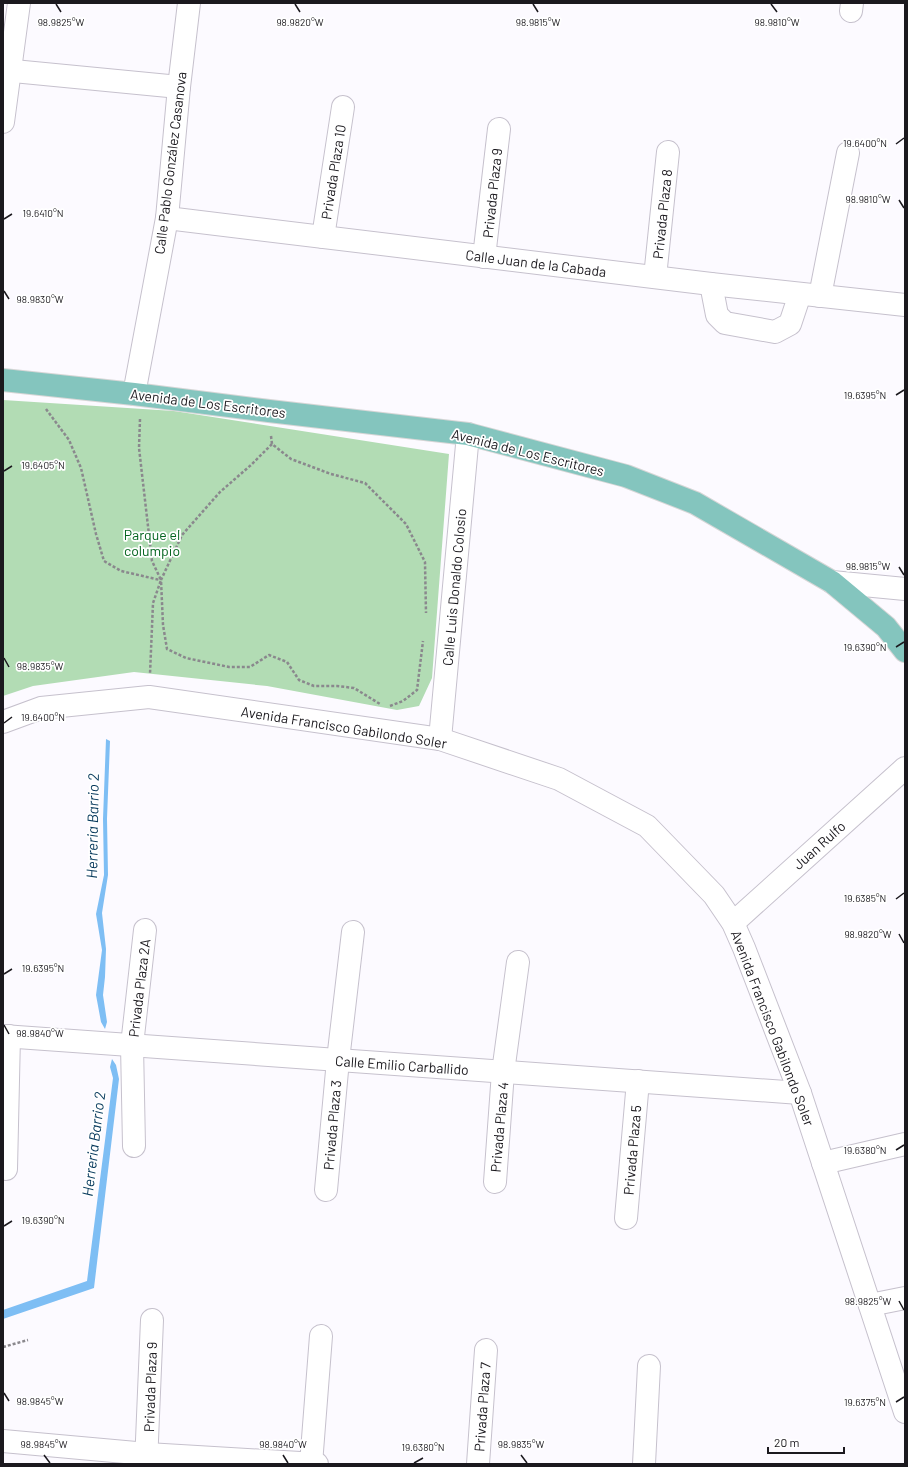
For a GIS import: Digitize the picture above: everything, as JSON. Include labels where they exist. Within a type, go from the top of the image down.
[{"type":"main road","name":"Avenida de Los Escritores","points":[[3,380],[138,394],[468,434],[626,476],[695,503],[832,582],[886,627],[905,651]]},
{"type":"street","points":[[3,122],[6,70],[19,3]]},
{"type":"street","name":"Calle Pablo González Casanova","points":[[138,394],[167,218],[179,87],[189,3]]},
{"type":"street","points":[[6,70],[179,87]]},
{"type":"street","name":"Privada Plaza 10","points":[[323,237],[343,107]]},
{"type":"street","name":"Privada Plaza 9","points":[[484,257],[499,129]]},
{"type":"street","name":"Privada Plaza 8","points":[[655,277],[668,152]]},
{"type":"street","points":[[711,284],[717,315],[725,323],[775,332],[790,324],[810,295],[848,153]]},
{"type":"street","name":"Calle Juan de la Cabada","points":[[167,218],[711,284],[905,305]]},
{"type":"street","name":"Calle Luis Donaldo Colosio","points":[[440,739],[468,434]]},
{"type":"street","points":[[832,582],[905,589]]},
{"type":"street","name":"Avenida Francisco Gabilondo Soler","points":[[3,722],[41,708],[149,697],[440,739],[559,780],[647,826],[714,895],[733,922],[800,1093],[905,1412]]},
{"type":"street","name":"Juan Rulfo","points":[[733,922],[905,768]]},
{"type":"street","name":"Privada Plaza 2A","points":[[134,1146],[132,1045],[145,930]]},
{"type":"street","name":"Privada Plaza 3","points":[[326,1190],[338,1060],[353,932]]},
{"type":"street","name":"Privada Plaza 4","points":[[495,1182],[503,1072],[518,962]]},
{"type":"street","points":[[6,1036],[6,1168]]},
{"type":"street","name":"Calle Emilio Carballido","points":[[6,1036],[800,1093]]},
{"type":"street","name":"Privada Plaza 5","points":[[626,1218],[638,1081]]},
{"type":"street","points":[[823,1163],[905,1144]]},
{"type":"street","points":[[870,1305],[905,1298]]},
{"type":"street","name":"Privada Plaza 9","points":[[147,1459],[152,1320]]},
{"type":"street","points":[[3,1441],[147,1459],[313,1464],[321,1336]]},
{"type":"street","name":"Privada Plaza 7","points":[[478,1464],[486,1350]]},
{"type":"street","points":[[644,1464],[649,1366]]},
{"type":"path","points":[[25,383],[69,440],[81,468],[96,534],[104,561],[121,571],[161,580]]},
{"type":"path","points":[[138,394],[139,448],[152,561],[161,580],[162,625],[167,649],[186,658],[229,667],[250,667],[269,654],[287,662],[299,680],[314,686],[354,688],[385,708],[404,701],[417,690],[423,639]]},
{"type":"path","points":[[269,411],[272,444],[291,459],[331,474],[365,483],[406,524],[424,562],[426,616]]},
{"type":"path","points":[[149,697],[153,603],[161,580],[182,535],[220,492],[272,444]]},
{"type":"path","points":[[3,1347],[28,1340]]},
{"type":"green space","name":"Parque el columpio","points":[[3,400],[174,411],[449,454],[432,678],[419,706],[397,710],[267,686],[134,672],[33,686],[3,696]]},
{"type":"water","points":[[106,739],[110,741],[107,819],[108,875],[102,913],[106,949],[103,995],[107,1022],[105,1029],[101,1022],[96,995],[102,950],[96,914],[104,875],[103,819]]},
{"type":"water","points":[[112,1059],[116,1065],[119,1079],[94,1288],[3,1319],[3,1310],[87,1281],[113,1078],[110,1067]]},
{"type":"water label","name":"Herreria Barrio 2","points":[[92,826]]},
{"type":"water label","name":"Herreria Barrio 2","points":[[93,1144]]}]
